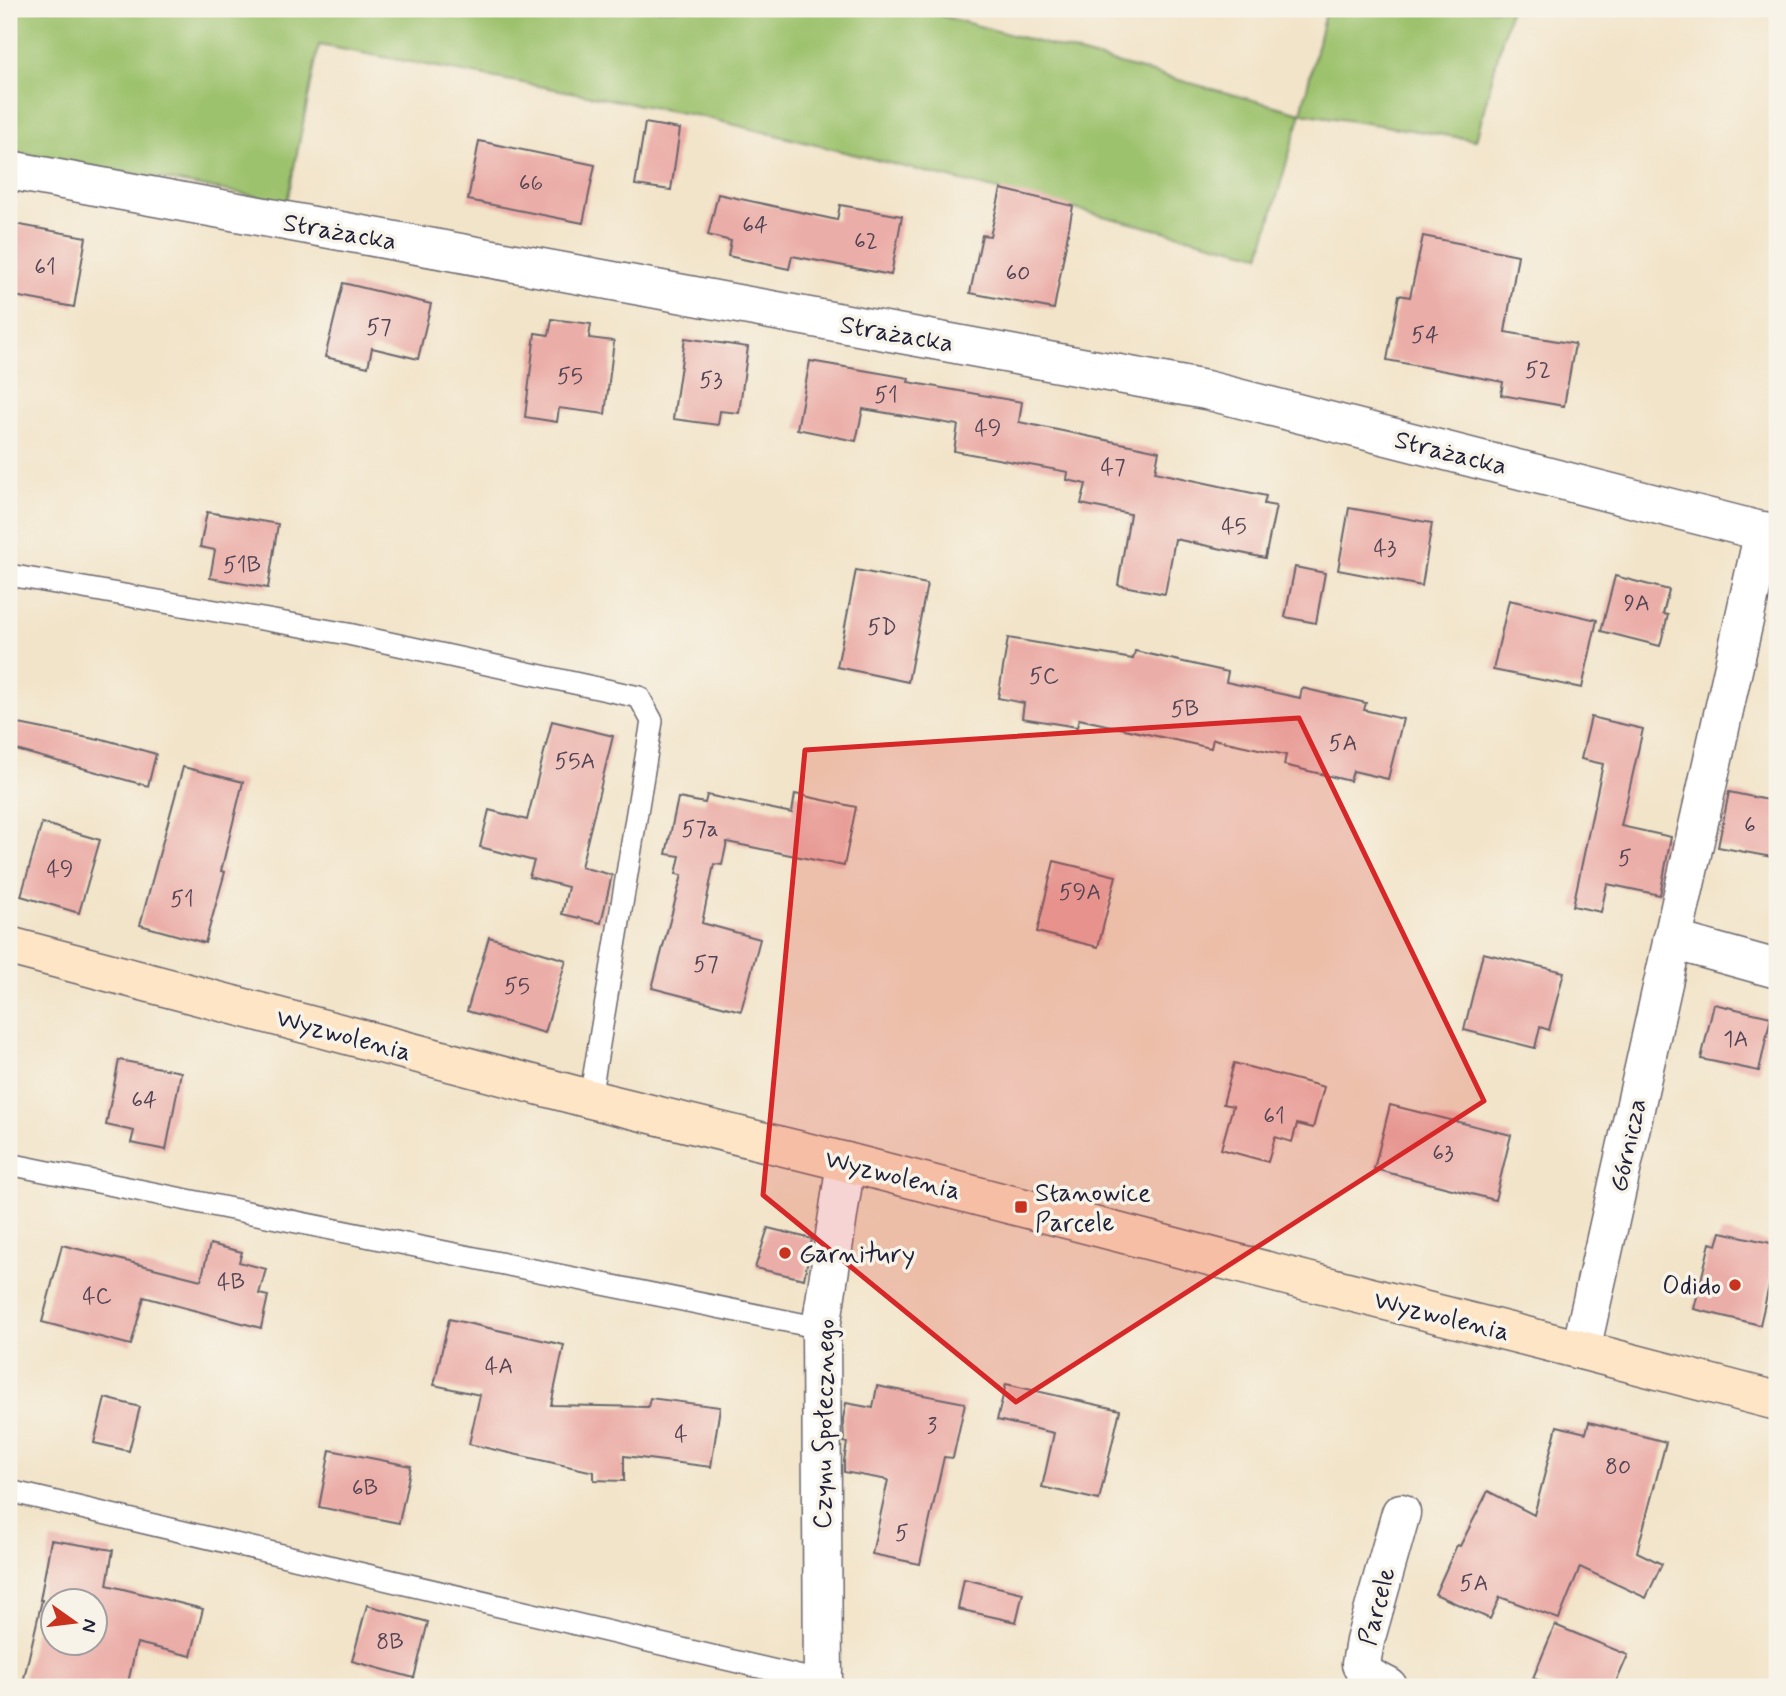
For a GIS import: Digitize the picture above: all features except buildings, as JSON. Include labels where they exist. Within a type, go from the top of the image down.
[{"type":"main road","name":"Wyzwolenia","points":[[9,946],[590,1099],[846,1162],[1777,1402]]},
{"type":"street","name":"Strażacka","points":[[9,170],[1206,390],[1771,533]]},
{"type":"street","name":"Górnicza","points":[[1581,1350],[1672,940],[1771,533]]},
{"type":"street","points":[[1672,940],[1777,969]]},
{"type":"street","name":"Czynu Społecznego","points":[[823,1685],[821,1328],[846,1162]]},
{"type":"street","name":"Parcele","points":[[1388,1687],[1367,1676],[1361,1664],[1401,1513]]},
{"type":"lane","points":[[9,575],[348,634],[639,697],[652,721],[590,1099]]},
{"type":"lane","points":[[9,1164],[821,1328]]},
{"type":"lane","points":[[9,1491],[823,1685]]},
{"type":"highlighted area","points":[[1299,718],[1484,1101],[1016,1402],[763,1195],[805,750]]},
{"type":"green space","points":[[9,9],[916,9],[1301,113],[1260,255],[699,116],[319,45],[287,202],[9,151]]},
{"type":"green space","points":[[1326,9],[1510,9],[1476,140],[1301,113]]},
{"type":"place","name":"Stanowice Parcele","points":[[1021,1207]]},
{"type":"place","name":"Garnitury","points":[[785,1253]]},
{"type":"place","name":"Odido","points":[[1735,1285]]}]
